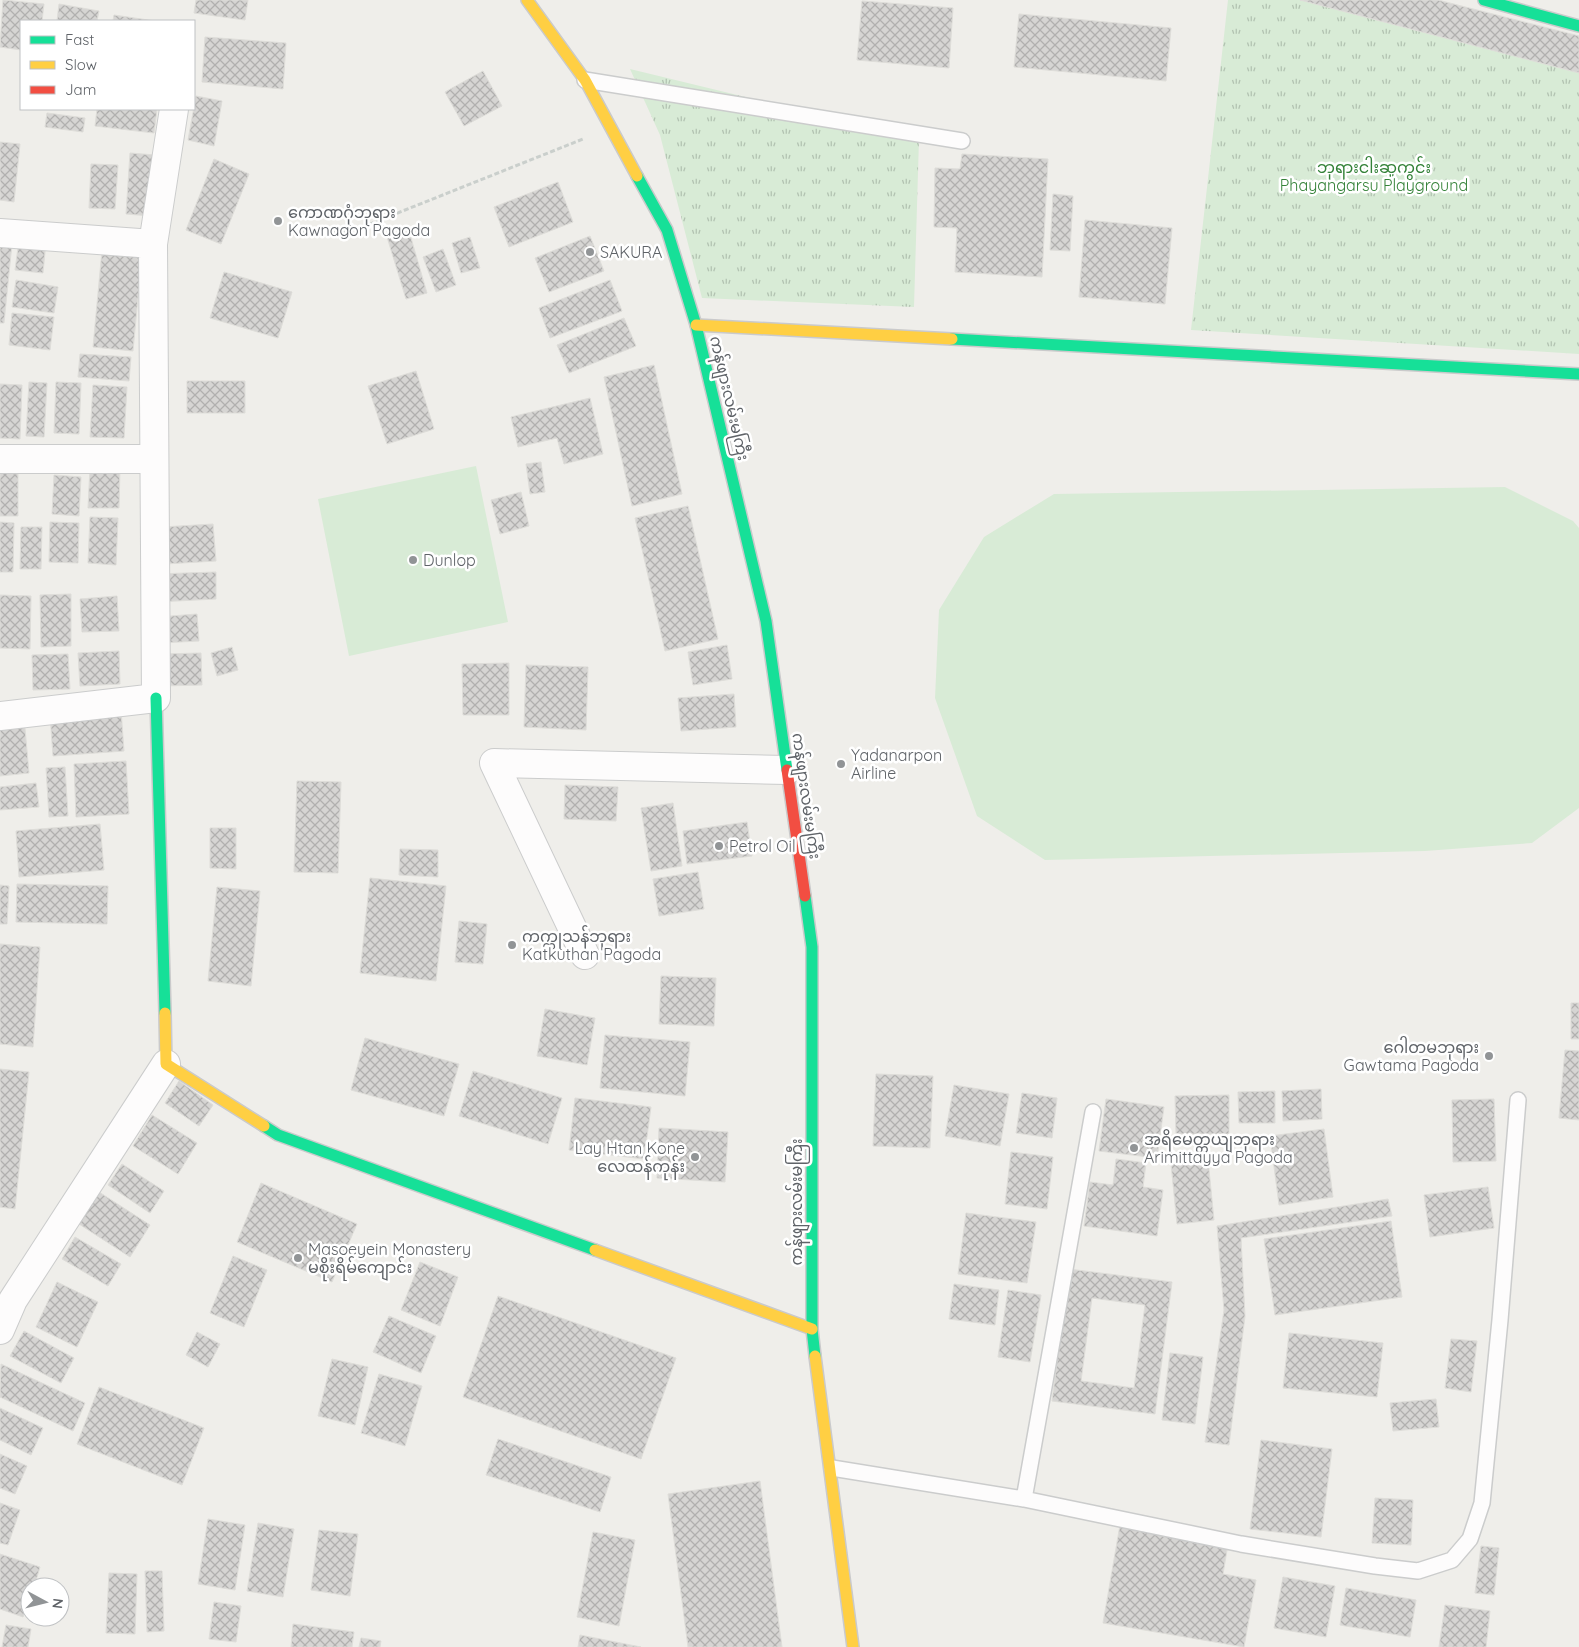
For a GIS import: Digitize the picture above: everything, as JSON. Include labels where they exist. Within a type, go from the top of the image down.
[{"type":"street","name":"ကန်ဖျားလမ်းမကြီး","points":[[527,0],[585,80],[667,230],[696,325],[766,621],[812,947],[812,1328],[832,1468],[853,1647]]},
{"type":"street","points":[[1484,0],[1579,26]]},
{"type":"street","points":[[0,1330],[4,1295],[166,1064],[156,698],[153,244],[174,110]]},
{"type":"street","points":[[0,234],[153,244]]},
{"type":"street","points":[[696,325],[1579,374]]},
{"type":"street","points":[[0,459],[153,458]]},
{"type":"street","points":[[0,716],[156,698]]},
{"type":"street","points":[[585,955],[494,763],[787,770]]},
{"type":"street","points":[[166,1064],[278,1135],[812,1328]]},
{"type":"lane","points":[[585,80],[962,141]]},
{"type":"lane","points":[[832,1468],[1024,1499],[1241,1544],[1375,1566],[1418,1571],[1452,1560],[1470,1539],[1482,1503],[1500,1320],[1518,1100]]},
{"type":"lane","points":[[1024,1499],[1093,1112]]},
{"type":"path","points":[[303,232],[350,232],[588,137]]},
{"type":"green space","name":"ဘုရားငါးဆူကွင်း Phayangarsu Playground","points":[[1228,0],[1344,0],[1579,58],[1579,354],[1191,330]]},
{"type":"green space","points":[[630,69],[919,139],[914,307],[702,298],[660,135]]},
{"type":"green space","name":"Dunlop","points":[[476,466],[508,622],[349,656],[318,499]]},
{"type":"green space","points":[[1505,487],[1573,521],[1579,528],[1579,808],[1532,843],[1425,851],[1045,860],[977,816],[935,698],[939,610],[984,537],[1054,494]]},
{"type":"building","points":[[3,0],[44,4],[42,20],[20,20],[20,50],[0,47]]},
{"type":"building","points":[[196,0],[248,0],[245,20],[194,13]]},
{"type":"building","points":[[1300,0],[1438,0],[1579,36],[1579,73]]},
{"type":"building","points":[[862,1],[953,8],[949,68],[857,60]]},
{"type":"building","points":[[59,4],[99,11],[97,20],[57,20]]},
{"type":"building","points":[[1019,14],[1171,28],[1166,81],[1014,67]]},
{"type":"building","points":[[114,15],[148,20],[113,20]]},
{"type":"building","points":[[205,37],[286,43],[283,89],[202,82]]},
{"type":"building","points":[[483,71],[502,106],[464,126],[445,92]]},
{"type":"building","points":[[196,96],[222,101],[214,146],[188,140],[193,110],[195,110]]},
{"type":"building","points":[[97,110],[157,110],[154,133],[95,126]]},
{"type":"building","points":[[47,113],[85,118],[83,132],[45,127]]},
{"type":"building","points":[[0,142],[20,144],[14,202],[0,200]]},
{"type":"building","points":[[130,153],[155,155],[151,216],[126,214]]},
{"type":"building","points":[[962,154],[1048,159],[1042,277],[955,272],[957,228],[934,227],[935,168],[960,169]]},
{"type":"building","points":[[214,159],[249,174],[221,244],[186,230]]},
{"type":"building","points":[[91,164],[118,165],[115,209],[89,208]]},
{"type":"building","points":[[558,182],[573,222],[509,247],[494,207]]},
{"type":"building","points":[[1053,194],[1073,196],[1070,251],[1050,250]]},
{"type":"building","points":[[1085,220],[1172,228],[1165,304],[1079,297]]},
{"type":"building","points":[[409,231],[427,293],[406,299],[387,237]]},
{"type":"building","points":[[590,236],[604,271],[549,292],[535,258]]},
{"type":"building","points":[[470,237],[480,268],[461,273],[452,243]]},
{"type":"building","points":[[19,240],[46,242],[43,273],[15,270]]},
{"type":"building","points":[[0,243],[12,244],[4,323],[0,323]]},
{"type":"building","points":[[443,249],[456,285],[436,292],[423,257]]},
{"type":"building","points":[[102,250],[142,254],[133,351],[93,347]]},
{"type":"building","points":[[224,272],[292,292],[278,338],[210,318]]},
{"type":"building","points":[[16,280],[58,287],[54,313],[12,307]]},
{"type":"building","points":[[610,280],[622,311],[550,338],[539,308]]},
{"type":"building","points":[[12,313],[54,317],[50,350],[9,345]]},
{"type":"building","points":[[624,318],[636,346],[569,373],[557,345]]},
{"type":"building","points":[[80,354],[131,357],[129,381],[78,377]]},
{"type":"building","points":[[654,365],[682,494],[632,506],[604,377]]},
{"type":"building","points":[[416,371],[434,429],[387,444],[368,386]]},
{"type":"building","points":[[187,381],[245,381],[245,413],[187,413]]},
{"type":"building","points":[[29,382],[47,383],[44,437],[26,436]]},
{"type":"building","points":[[56,382],[81,383],[79,434],[54,433]]},
{"type":"building","points":[[0,384],[22,385],[20,439],[0,438]]},
{"type":"building","points":[[93,385],[127,387],[124,438],[90,437]]},
{"type":"building","points":[[590,398],[603,454],[564,464],[557,438],[518,447],[511,417]]},
{"type":"building","points":[[541,462],[545,492],[530,494],[526,464]]},
{"type":"building","points":[[90,467],[120,468],[119,508],[88,508]]},
{"type":"building","points":[[0,473],[18,474],[18,516],[0,516]]},
{"type":"building","points":[[54,475],[81,477],[79,516],[52,514]]},
{"type":"building","points":[[521,492],[529,526],[500,534],[491,500]]},
{"type":"building","points":[[688,506],[718,639],[665,651],[635,518]]},
{"type":"building","points":[[90,517],[118,518],[116,565],[88,563]]},
{"type":"building","points":[[0,522],[14,523],[13,572],[0,572]]},
{"type":"building","points":[[50,522],[79,523],[78,563],[49,562]]},
{"type":"building","points":[[213,524],[216,561],[165,564],[162,527]]},
{"type":"building","points":[[21,527],[42,527],[41,569],[20,569]]},
{"type":"building","points":[[216,572],[216,599],[156,602],[156,574]]},
{"type":"building","points":[[71,594],[71,646],[41,647],[40,595]]},
{"type":"building","points":[[0,595],[31,596],[30,649],[0,648]]},
{"type":"building","points":[[117,596],[119,631],[82,632],[80,599]]},
{"type":"building","points":[[197,614],[199,641],[159,643],[158,617]]},
{"type":"building","points":[[727,645],[732,679],[693,685],[688,652]]},
{"type":"building","points":[[232,647],[238,670],[217,676],[211,653]]},
{"type":"building","points":[[119,651],[120,684],[80,686],[78,653]]},
{"type":"building","points":[[201,653],[202,685],[162,686],[161,654]]},
{"type":"building","points":[[68,654],[70,689],[33,690],[32,655]]},
{"type":"building","points":[[509,663],[509,715],[463,715],[462,664]]},
{"type":"building","points":[[526,665],[588,667],[586,730],[524,727]]},
{"type":"building","points":[[734,694],[736,727],[681,731],[678,698]]},
{"type":"building","points":[[121,710],[124,751],[53,756],[50,715]]},
{"type":"building","points":[[24,717],[29,773],[0,776],[0,719]]},
{"type":"building","points":[[126,761],[129,814],[76,817],[74,764]]},
{"type":"building","points":[[65,767],[68,816],[49,817],[46,768]]},
{"type":"building","points":[[297,781],[341,782],[338,873],[294,872]]},
{"type":"building","points":[[36,783],[39,807],[0,810],[0,787]]},
{"type":"building","points":[[565,785],[618,787],[616,821],[564,819]]},
{"type":"building","points":[[673,803],[682,866],[651,871],[641,808]]},
{"type":"building","points":[[747,822],[752,856],[687,864],[683,831]]},
{"type":"building","points":[[100,824],[104,870],[19,877],[16,831]]},
{"type":"building","points":[[210,828],[236,828],[236,869],[210,868]]},
{"type":"building","points":[[400,849],[438,850],[438,877],[399,875]]},
{"type":"building","points":[[698,872],[704,909],[659,916],[653,879]]},
{"type":"building","points":[[370,878],[446,886],[436,981],[360,973]]},
{"type":"building","points":[[17,884],[108,886],[107,924],[16,922]]},
{"type":"building","points":[[0,885],[9,886],[7,924],[0,924]]},
{"type":"building","points":[[217,887],[260,891],[251,986],[208,981]]},
{"type":"building","points":[[459,921],[487,924],[483,964],[455,962]]},
{"type":"building","points":[[0,944],[40,947],[33,1047],[0,1044]]},
{"type":"building","points":[[661,976],[716,978],[714,1026],[659,1024]]},
{"type":"building","points":[[1571,1003],[1579,1003],[1579,1039],[1571,1039]]},
{"type":"building","points":[[545,1009],[595,1018],[587,1065],[537,1056]]},
{"type":"building","points":[[605,1035],[690,1042],[685,1096],[600,1088]]},
{"type":"building","points":[[365,1038],[459,1064],[444,1116],[351,1090]]},
{"type":"building","points":[[1565,1050],[1579,1051],[1579,1120],[1559,1118]]},
{"type":"building","points":[[0,1069],[29,1072],[15,1209],[0,1207]]},
{"type":"building","points":[[473,1071],[562,1098],[548,1144],[459,1116]]},
{"type":"building","points":[[876,1074],[933,1076],[930,1148],[873,1146]]},
{"type":"building","points":[[179,1081],[213,1105],[199,1126],[165,1103]]},
{"type":"building","points":[[954,1085],[1009,1094],[1000,1146],[945,1136]]},
{"type":"building","points":[[1321,1089],[1322,1119],[1283,1121],[1282,1091]]},
{"type":"building","points":[[1275,1091],[1275,1123],[1239,1123],[1238,1092]]},
{"type":"building","points":[[1022,1093],[1057,1098],[1052,1138],[1016,1133]]},
{"type":"building","points":[[1229,1095],[1229,1134],[1176,1134],[1175,1096]]},
{"type":"building","points":[[575,1098],[651,1107],[644,1159],[569,1150]]},
{"type":"building","points":[[1106,1099],[1164,1107],[1157,1158],[1099,1151]]},
{"type":"building","points":[[1494,1099],[1496,1161],[1453,1162],[1452,1100]]},
{"type":"building","points":[[152,1115],[197,1143],[178,1174],[133,1146]]},
{"type":"building","points":[[659,1128],[728,1132],[725,1182],[657,1178]]},
{"type":"building","points":[[1324,1129],[1333,1197],[1279,1205],[1270,1136]]},
{"type":"building","points":[[1011,1152],[1053,1157],[1047,1209],[1005,1204]]},
{"type":"building","points":[[1116,1159],[1146,1163],[1143,1187],[1163,1190],[1157,1236],[1084,1226],[1090,1182],[1113,1185]]},
{"type":"building","points":[[1208,1160],[1214,1220],[1177,1224],[1171,1164]]},
{"type":"building","points":[[122,1164],[164,1191],[150,1213],[108,1185]]},
{"type":"building","points":[[261,1183],[357,1224],[332,1282],[237,1242]]},
{"type":"building","points":[[1488,1187],[1494,1228],[1430,1237],[1424,1195]]},
{"type":"building","points":[[99,1192],[150,1225],[130,1257],[79,1224]]},
{"type":"building","points":[[1388,1199],[1392,1216],[1241,1238],[1245,1316],[1229,1445],[1205,1442],[1224,1310],[1217,1226]]},
{"type":"building","points":[[966,1213],[1036,1222],[1027,1283],[958,1274]]},
{"type":"building","points":[[1391,1221],[1402,1297],[1275,1315],[1264,1239]]},
{"type":"building","points":[[75,1237],[121,1264],[108,1286],[62,1259]]},
{"type":"building","points":[[233,1256],[267,1270],[244,1327],[210,1313]]},
{"type":"building","points":[[420,1262],[458,1277],[440,1326],[401,1310]]},
{"type":"building","points":[[1069,1269],[1172,1282],[1155,1414],[1052,1401]],"holes":[[[1092,1298],[1145,1305],[1134,1388],[1081,1381]]]},
{"type":"building","points":[[57,1282],[98,1302],[77,1347],[36,1327]]},
{"type":"building","points":[[954,1284],[999,1290],[995,1325],[949,1319]]},
{"type":"building","points":[[1008,1290],[1041,1295],[1030,1362],[998,1357]]},
{"type":"building","points":[[498,1296],[676,1358],[641,1459],[463,1397]]},
{"type":"building","points":[[389,1316],[436,1336],[421,1373],[373,1352]]},
{"type":"building","points":[[24,1331],[74,1358],[61,1383],[10,1356]]},
{"type":"building","points":[[197,1332],[220,1344],[208,1367],[186,1355]]},
{"type":"building","points":[[1289,1333],[1383,1343],[1377,1397],[1283,1388]]},
{"type":"building","points":[[1451,1339],[1477,1341],[1471,1392],[1445,1388]]},
{"type":"building","points":[[1170,1353],[1203,1357],[1195,1424],[1162,1420]]},
{"type":"building","points":[[332,1359],[368,1367],[355,1425],[318,1416]]},
{"type":"building","points":[[1,1364],[85,1403],[73,1431],[0,1397]]},
{"type":"building","points":[[379,1374],[422,1386],[405,1446],[361,1433]]},
{"type":"building","points":[[99,1387],[204,1428],[182,1485],[77,1444]]},
{"type":"building","points":[[1436,1399],[1439,1427],[1393,1431],[1390,1403]]},
{"type":"building","points":[[0,1408],[43,1428],[31,1455],[0,1440]]},
{"type":"building","points":[[498,1439],[611,1477],[600,1512],[486,1475]]},
{"type":"building","points":[[1261,1440],[1332,1449],[1321,1537],[1250,1529]]},
{"type":"building","points":[[0,1454],[27,1466],[15,1494],[0,1488]]},
{"type":"building","points":[[760,1481],[782,1647],[688,1647],[668,1494]]},
{"type":"building","points":[[1375,1498],[1413,1500],[1411,1545],[1372,1543]]},
{"type":"building","points":[[0,1503],[20,1510],[8,1545],[0,1543]]},
{"type":"building","points":[[208,1519],[245,1525],[235,1590],[198,1584]]},
{"type":"building","points":[[258,1523],[294,1529],[283,1597],[247,1591]]},
{"type":"building","points":[[1120,1525],[1228,1544],[1223,1574],[1256,1580],[1244,1647],[1103,1623]]},
{"type":"building","points":[[319,1530],[358,1534],[350,1596],[311,1590]]},
{"type":"building","points":[[593,1532],[635,1540],[619,1626],[577,1617]]},
{"type":"building","points":[[1481,1546],[1499,1548],[1494,1595],[1475,1593]]},
{"type":"building","points":[[0,1554],[40,1567],[37,1577],[20,1577],[20,1616],[0,1609]]},
{"type":"building","points":[[145,1571],[162,1571],[164,1631],[147,1632]]},
{"type":"building","points":[[109,1573],[137,1574],[135,1634],[106,1633]]},
{"type":"building","points":[[1283,1577],[1335,1586],[1326,1637],[1274,1628]]},
{"type":"building","points":[[1346,1588],[1416,1600],[1410,1637],[1340,1625]]},
{"type":"building","points":[[214,1602],[241,1606],[236,1642],[209,1639]]},
{"type":"building","points":[[1445,1605],[1490,1611],[1486,1647],[1439,1647]]},
{"type":"building","points":[[293,1624],[354,1632],[352,1647],[291,1647]]},
{"type":"building","points":[[6,1625],[31,1629],[28,1647],[2,1647]]},
{"type":"building","points":[[580,1635],[641,1647],[578,1647]]},
{"type":"building","points":[[361,1638],[381,1641],[380,1647],[359,1647]]},
{"type":"traffic: fast","points":[[1484,0],[1579,26]]},
{"type":"traffic: fast","points":[[637,176],[667,230],[696,325],[766,621],[787,770]]},
{"type":"traffic: fast","points":[[952,339],[1579,374]]},
{"type":"traffic: fast","points":[[156,698],[165,1013]]},
{"type":"traffic: fast","points":[[805,896],[812,947],[812,1329],[815,1356]]},
{"type":"traffic: fast","points":[[264,1126],[278,1135],[595,1250]]},
{"type":"traffic: slow","points":[[527,0],[585,80],[637,176]]},
{"type":"traffic: slow","points":[[696,325],[952,339]]},
{"type":"traffic: slow","points":[[165,1013],[166,1064],[264,1126]]},
{"type":"traffic: slow","points":[[595,1250],[812,1329]]},
{"type":"traffic: slow","points":[[815,1356],[853,1647]]},
{"type":"traffic: jam","points":[[787,770],[805,896]]},
{"type":"place","name":"ကောဏဂုံဘုရား Kawnagon Pagoda","points":[[278,221]]},
{"type":"place","name":"SAKURA","points":[[590,252]]},
{"type":"place","name":"Dunlop","points":[[413,560]]},
{"type":"place","name":"Yadanarpon Airline","points":[[841,764]]},
{"type":"place","name":"Petrol Oil","points":[[719,846]]},
{"type":"place","name":"ကက္ကုသန်ဘုရား Katkuthan Pagoda","points":[[512,945]]},
{"type":"place","name":"ဂေါတမဘုရား Gawtama Pagoda","points":[[1489,1056]]},
{"type":"place","name":"အရိမေတ္တယျဘုရား Arimittayya Pagoda","points":[[1134,1148]]},
{"type":"place","name":"Lay Htan Kone လေထန်ကုန်း","points":[[695,1157]]},
{"type":"place","name":"Masoeyein Monastery မစိုးရိမ်ကျောင်း","points":[[298,1258]]}]
